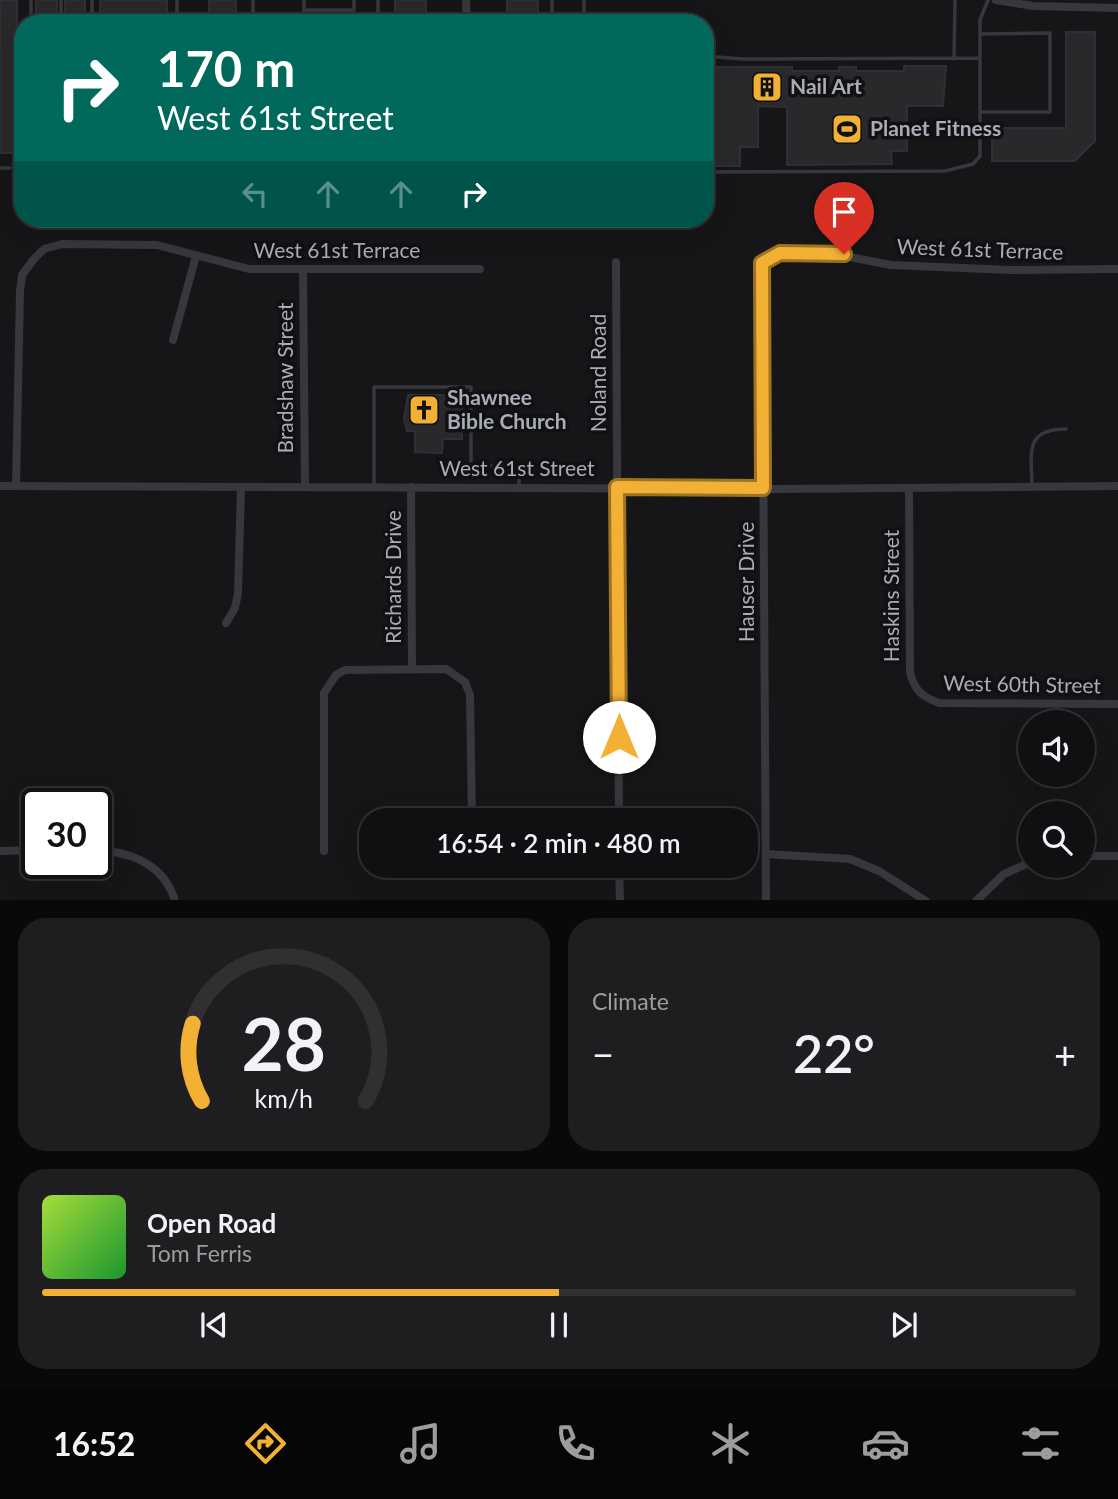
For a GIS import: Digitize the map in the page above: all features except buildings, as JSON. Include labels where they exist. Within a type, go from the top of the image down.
[{"type":"street","points":[[996,0],[1118,8]]},
{"type":"street","name":"West 61st Terrace","points":[[16,486],[20,291],[23,275],[34,258],[44,249],[62,244],[157,245],[249,269],[480,269]]},
{"type":"street","name":"West 61st Terrace","points":[[762,263],[780,253],[829,253],[891,265],[1010,270],[1118,269]]},
{"type":"street","points":[[173,340],[196,256]]},
{"type":"street","name":"Noland Road","points":[[617,262],[619,808]]},
{"type":"street","name":"Hauser Drive","points":[[762,263],[766,900]]},
{"type":"street","name":"Bradshaw Street","points":[[303,269],[304,487]]},
{"type":"street","name":"West 61st Street","points":[[0,486],[1118,486]]},
{"type":"street","points":[[226,623],[235,608],[238,593],[241,487]]},
{"type":"street","name":"Richards Drive","points":[[411,487],[412,668]]},
{"type":"street","name":"Haskins Street","points":[[909,488],[909,672],[913,686],[926,699]]},
{"type":"street","points":[[324,851],[324,703],[328,683],[345,670],[446,669],[465,682],[470,695],[472,808]]},
{"type":"street","name":"West 60th Street","points":[[926,699],[939,703],[1118,704]]},
{"type":"street","points":[[0,851],[21,850]]},
{"type":"street","points":[[112,852],[140,859],[164,879],[174,900]]},
{"type":"street","points":[[766,854],[850,859],[879,871],[924,900]]},
{"type":"street","points":[[1095,856],[1118,856]]},
{"type":"street","points":[[977,900],[1004,874],[1018,868]]},
{"type":"street","points":[[619,878],[620,900]]},
{"type":"lane","points":[[304,0],[304,14]]},
{"type":"lane","points":[[354,0],[354,14]]},
{"type":"lane","points":[[954,58],[955,0]]},
{"type":"lane","points":[[714,172],[945,171],[973,164],[980,156],[980,20],[988,0]]},
{"type":"lane","points":[[304,10],[354,10]]},
{"type":"lane","points":[[980,34],[1050,33],[1050,112],[980,112]]},
{"type":"lane","points":[[714,57],[742,59],[980,58]]},
{"type":"lane","points":[[0,168],[10,168]]},
{"type":"lane","points":[[374,487],[374,387],[471,387],[471,466],[519,466],[519,487]]},
{"type":"lane","points":[[1032,486],[1031,449],[1038,435],[1050,429],[1066,429]]},
{"type":"place","name":"Nail Art","points":[[767,87]]},
{"type":"place","name":"Planet Fitness","points":[[847,129]]},
{"type":"place","name":"Shawnee Bible Church","points":[[424,410]]},
{"type":"route","points":[[619,737],[617,487],[763,488],[762,263],[780,253],[844,254]]}]
